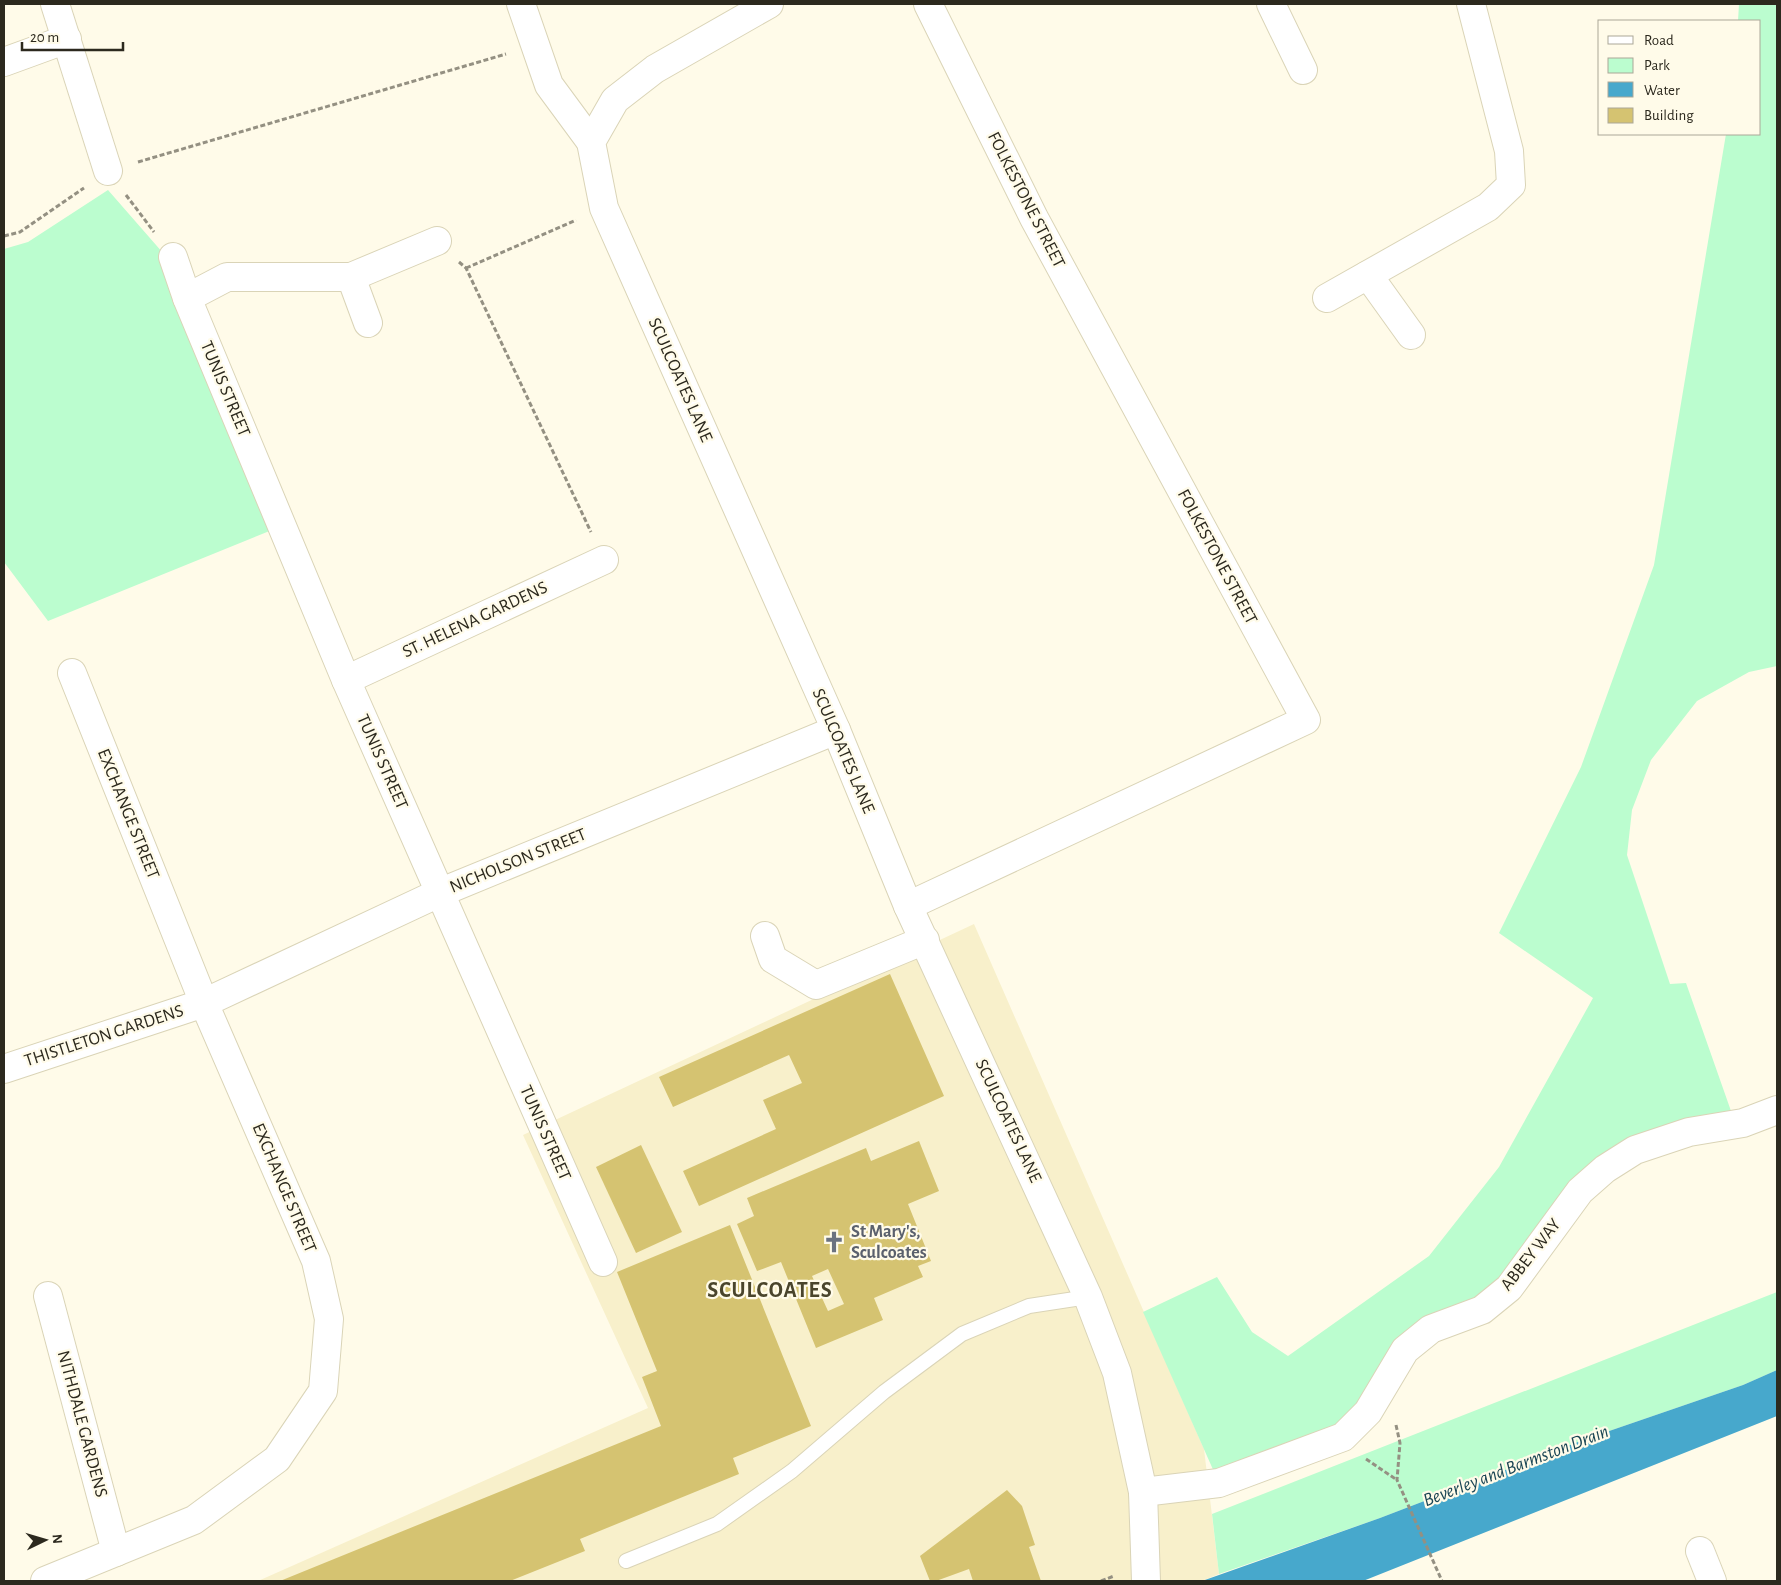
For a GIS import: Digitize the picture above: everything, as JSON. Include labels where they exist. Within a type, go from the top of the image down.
[{"type":"street","points":[[55,4],[108,171]]},
{"type":"street","points":[[521,4],[549,85],[591,142],[616,100],[655,69],[769,4]]},
{"type":"street","name":"FOLKESTONE STREET","points":[[908,906],[1306,720],[1034,218],[928,4]]},
{"type":"street","points":[[1271,4],[1303,70]]},
{"type":"street","points":[[1328,298],[1488,207],[1511,185],[1509,150],[1471,4]]},
{"type":"street","points":[[4,62],[67,39]]},
{"type":"street","name":"SCULCOATES LANE","points":[[591,142],[604,208],[836,730],[908,906],[1088,1297],[1117,1374],[1143,1492],[1146,1581]]},
{"type":"street","points":[[187,298],[227,277],[350,277],[437,241]]},
{"type":"street","name":"TUNIS STREET","points":[[173,257],[187,298],[346,680],[603,1262]]},
{"type":"street","points":[[1368,275],[1411,335]]},
{"type":"street","points":[[350,277],[368,323]]},
{"type":"street","name":"ST. HELENA GARDENS","points":[[346,680],[604,560]]},
{"type":"street","name":"EXCHANGE STREET","points":[[53,1580],[194,1520],[277,1459],[323,1391],[328,1319],[316,1261],[204,1003],[72,673]]},
{"type":"street","name":"NICHOLSON STREET","points":[[204,1003],[439,893],[836,730]]},
{"type":"street","points":[[765,936],[773,959],[816,986],[925,940]]},
{"type":"street","name":"THISTLETON GARDENS","points":[[4,1069],[204,1003]]},
{"type":"street","name":"ABBEY WAY","points":[[1143,1492],[1219,1483],[1343,1437],[1368,1412],[1405,1350],[1431,1329],[1482,1310],[1509,1288],[1580,1191],[1605,1169],[1635,1150],[1689,1132],[1742,1123],[1777,1110]]},
{"type":"street","name":"NITHDALE GARDENS","points":[[48,1296],[116,1552]]},
{"type":"street","points":[[1700,1551],[1712,1581]]},
{"type":"lane","points":[[626,1561],[718,1524],[792,1471],[884,1392],[962,1334],[1030,1306],[1088,1297]]},
{"type":"path","points":[[4,236],[20,232],[108,171],[535,45]]},
{"type":"path","points":[[108,171],[173,257]]},
{"type":"path","points":[[604,208],[466,268],[604,560]]},
{"type":"path","points":[[1343,1437],[1374,1466],[1396,1480],[1441,1580]]},
{"type":"shaded area","points":[[974,924],[1204,1449],[1219,1574],[1202,1581],[258,1581],[648,1408],[523,1135]]},
{"type":"green space","points":[[1739,4],[1777,4],[1777,666],[1749,672],[1697,701],[1651,760],[1632,810],[1627,855],[1670,984],[1686,983],[1731,1111],[1598,1159],[1531,1256],[1454,1321],[1374,1401],[1273,1463],[1219,1483],[1143,1312],[1217,1277],[1252,1332],[1288,1356],[1429,1256],[1499,1167],[1593,998],[1499,933],[1581,767],[1654,565],[1726,135],[1761,135],[1761,20],[1738,20]]},
{"type":"green space","points":[[108,190],[163,253],[277,528],[48,621],[4,562],[4,249],[28,242]]},
{"type":"green space","points":[[1777,1292],[1777,1370],[1743,1385],[1583,1440],[1380,1518],[1219,1574],[1212,1514]]},
{"type":"water","name":"Beverley and Barmston Drain","points":[[1777,1370],[1777,1416],[1363,1581],[1202,1581],[1380,1518],[1583,1440],[1743,1385]]},
{"type":"building","points":[[890,974],[944,1096],[699,1206],[683,1171],[776,1129],[763,1100],[802,1083],[789,1055],[673,1107],[659,1077]]},
{"type":"building","name":"St Mary's, Sculcoates","points":[[919,1141],[939,1191],[908,1204],[931,1261],[918,1266],[923,1277],[874,1298],[883,1320],[816,1348],[781,1262],[757,1271],[737,1224],[754,1216],[747,1198],[866,1148],[871,1161]],"holes":[[[828,1269],[844,1304],[828,1311],[812,1276]]]},
{"type":"building","points":[[641,1145],[682,1232],[636,1253],[596,1167]]},
{"type":"building","points":[[730,1225],[811,1426],[733,1458],[739,1474],[580,1539],[585,1551],[510,1581],[280,1581],[661,1426],[642,1377],[657,1371],[617,1272]]},
{"type":"building","points":[[1007,1490],[1022,1506],[1035,1545],[1029,1547],[1041,1581],[973,1581],[969,1569],[936,1581],[930,1581],[920,1556]]},
{"type":"place","name":"St Mary's, Sculcoates","points":[[834,1242]]},
{"type":"district","name":"SCULCOATES","points":[[770,1290]]}]
